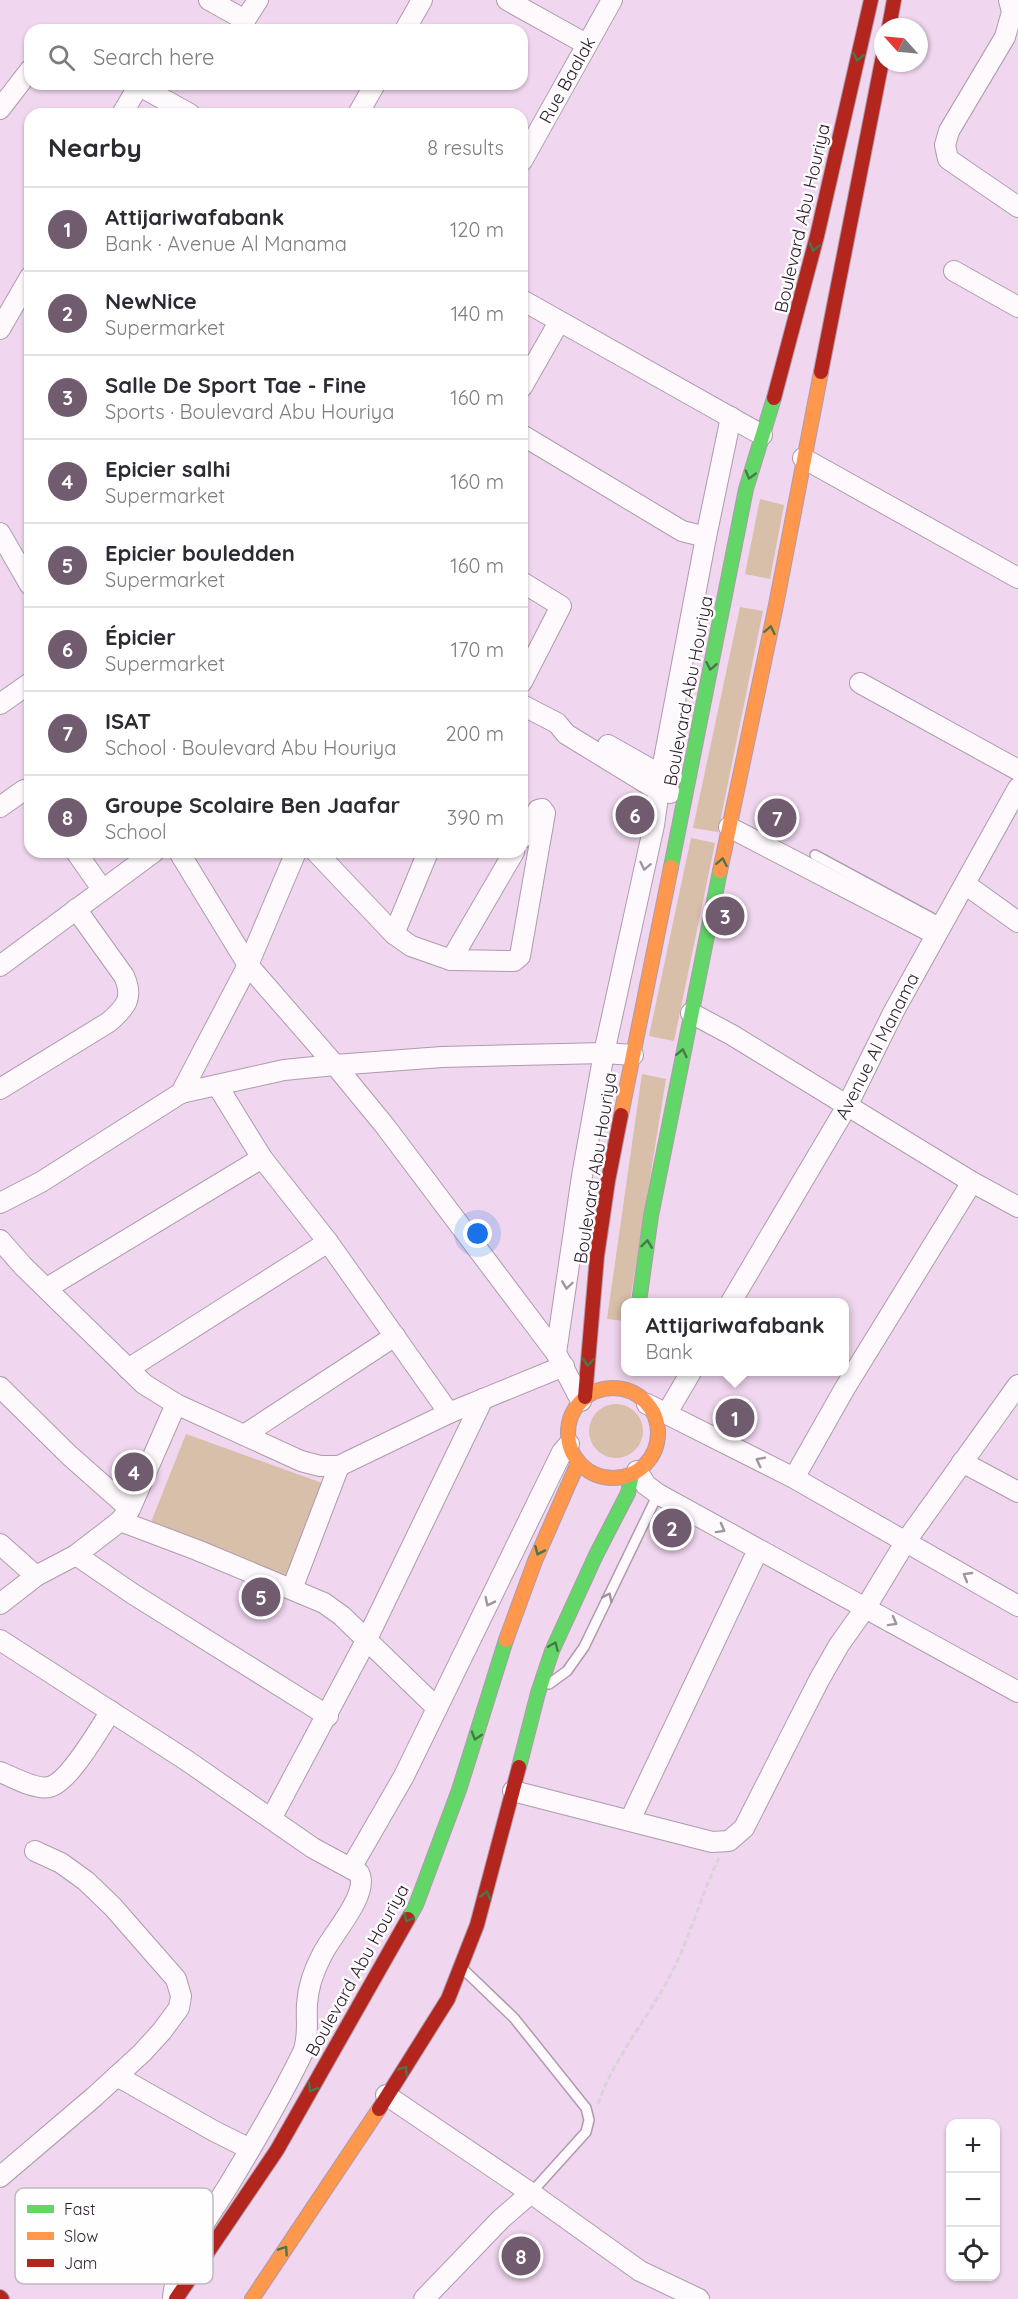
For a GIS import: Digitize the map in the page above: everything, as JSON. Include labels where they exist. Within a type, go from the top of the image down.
[{"type":"main road","name":"Boulevard Abu Houriya","points":[[583,1399],[597,1256],[608,1181],[746,489],[784,367],[871,0]]},
{"type":"main road","points":[[891,18],[894,0]]},
{"type":"main road","points":[[640,1298],[651,1216],[776,605],[880,72]]},
{"type":"main road","points":[[620,1388],[639,1393],[657,1424],[657,1440],[652,1455],[634,1472],[616,1478],[601,1477],[591,1473],[578,1463],[569,1444],[570,1418],[583,1399],[595,1392],[620,1388]]},
{"type":"main road","name":"Boulevard Abu Houriya","points":[[213,2243],[277,2150],[371,1988],[416,1905],[459,1790],[512,1620],[578,1463]]},
{"type":"main road","points":[[252,2299],[410,2062],[448,1999],[477,1925],[537,1693],[568,1613],[628,1493],[634,1472]]},
{"type":"main road","name":"Boulevard Abu Houriya","points":[[175,2299],[185,2284]]},
{"type":"street","points":[[209,0],[245,20],[258,0]]},
{"type":"street","points":[[408,24],[422,0]]},
{"type":"street","points":[[507,0],[586,44]]},
{"type":"street","name":"Rue Baalak","points":[[528,150],[612,0]]},
{"type":"street","points":[[1009,0],[1012,12],[1005,37],[950,131],[945,145],[948,159],[1018,207]]},
{"type":"street","points":[[0,109],[24,78]]},
{"type":"street","points":[[125,108],[134,90]]},
{"type":"street","points":[[146,90],[179,108]]},
{"type":"street","points":[[361,108],[372,90]]},
{"type":"street","points":[[954,271],[1018,308]]},
{"type":"street","points":[[0,329],[24,287]]},
{"type":"street","points":[[528,304],[762,435]]},
{"type":"street","points":[[528,376],[559,322]]},
{"type":"street","points":[[560,1359],[582,1176],[604,1053],[654,825],[706,537],[731,417]]},
{"type":"street","points":[[528,439],[682,531],[706,537]]},
{"type":"street","points":[[803,458],[1018,578]]},
{"type":"street","points":[[0,533],[24,575]]},
{"type":"street","points":[[10,553],[24,560]]},
{"type":"street","points":[[528,586],[561,606],[528,670]]},
{"type":"street","points":[[860,683],[1018,770]]},
{"type":"street","points":[[0,704],[24,687]]},
{"type":"street","points":[[528,708],[557,723],[573,724],[660,783],[688,788]]},
{"type":"street","name":"Avenue Al Manama","points":[[733,1298],[847,1106],[938,928],[1018,788]]},
{"type":"street","points":[[0,807],[24,790]]},
{"type":"street","points":[[322,858],[394,934],[411,946],[451,960],[514,961],[520,956],[544,813],[542,809],[538,810],[528,828]]},
{"type":"street","points":[[729,826],[938,928]]},
{"type":"street","points":[[80,858],[102,889]]},
{"type":"street","points":[[0,966],[146,858]]},
{"type":"street","points":[[182,858],[248,965],[385,1126],[560,1359],[583,1399]]},
{"type":"street","points":[[181,1093],[248,965],[293,858]]},
{"type":"street","points":[[394,934],[426,858]]},
{"type":"street","points":[[451,960],[510,858]]},
{"type":"street","points":[[965,884],[1018,922]]},
{"type":"street","points":[[0,1089],[110,1022],[121,1011],[127,1000],[129,987],[124,976],[76,909]]},
{"type":"street","points":[[691,1012],[972,1182],[1018,1207]]},
{"type":"street","points":[[0,1203],[41,1182],[181,1093],[285,1070],[335,1065],[442,1057],[633,1054]]},
{"type":"street","points":[[217,1086],[262,1158],[328,1242],[449,1413]]},
{"type":"street","points":[[47,1288],[262,1158]]},
{"type":"street","points":[[794,1478],[857,1368],[972,1182]]},
{"type":"street","points":[[0,1240],[144,1384],[176,1404],[301,1461],[320,1466],[339,1466],[483,1399],[560,1359]]},
{"type":"street","points":[[128,1369],[328,1242]]},
{"type":"street","points":[[244,1435],[395,1336]]},
{"type":"street","points":[[667,1413],[688,1376]]},
{"type":"street","points":[[513,1791],[712,1842],[729,1841],[744,1828],[819,1680],[848,1630],[866,1607],[906,1540],[1018,1385]]},
{"type":"street","points":[[0,1387],[69,1455],[125,1515],[197,1550],[324,1603],[367,1639],[437,1708]]},
{"type":"street","points":[[639,1393],[667,1413],[794,1478],[1018,1606]]},
{"type":"street","points":[[271,1819],[328,1716],[367,1639],[483,1399]]},
{"type":"street","points":[[0,1604],[36,1576],[76,1555],[125,1515],[176,1404]]},
{"type":"street","points":[[351,1868],[404,1776],[562,1452],[569,1444]]},
{"type":"street","points":[[962,1462],[1018,1492]]},
{"type":"street","points":[[292,1589],[339,1466]]},
{"type":"street","points":[[634,1472],[658,1494],[1018,1692]]},
{"type":"street","points":[[0,1544],[36,1576]]},
{"type":"street","points":[[630,1820],[758,1550]]},
{"type":"street","points":[[76,1555],[124,1588],[328,1716]]},
{"type":"street","points":[[0,1640],[221,1783],[331,1859],[351,1868],[361,1876],[359,1895],[326,1947],[311,1981],[307,2001],[308,2037],[304,2050],[250,2149],[213,2210]]},
{"type":"street","points":[[0,1772],[37,1786],[49,1787],[62,1780],[111,1711]]},
{"type":"street","points":[[0,2177],[149,2046],[179,2008],[181,1990],[176,1979],[162,1962],[86,1881],[68,1867],[35,1851]]},
{"type":"street","points":[[117,2076],[250,2149]]},
{"type":"street","points":[[386,2096],[531,2193],[640,2271],[699,2299]]},
{"type":"street","points":[[424,2299],[501,2219],[531,2193]]},
{"type":"street","points":[[174,2284],[175,2299]]},
{"type":"lane","points":[[815,855],[938,928]]},
{"type":"lane","points":[[537,1693],[567,1671],[584,1647],[658,1494]]},
{"type":"lane","points":[[460,1966],[514,2018],[585,2108],[590,2120],[586,2132],[531,2193]]},
{"type":"path","points":[[590,2120],[616,2063],[653,2007],[676,1964],[711,1874],[729,1841]]},
{"type":"shaded area","points":[[760,499],[784,505],[770,579],[745,574]]},
{"type":"shaded area","points":[[740,607],[763,611],[718,832],[693,828]]},
{"type":"shaded area","points":[[691,838],[715,843],[674,1041],[649,1036]]},
{"type":"shaded area","points":[[642,1074],[666,1079],[631,1298],[621,1298],[621,1321],[607,1319]]},
{"type":"shaded area","points":[[611,1404],[621,1404],[631,1408],[639,1416],[643,1431],[639,1446],[631,1454],[621,1458],[611,1458],[601,1454],[593,1446],[589,1436],[589,1426],[593,1416],[601,1408]]},
{"type":"shaded area","points":[[186,1434],[325,1484],[289,1581],[151,1522]]},
{"type":"traffic: fast","points":[[671,867],[746,489],[774,398]]},
{"type":"traffic: fast","points":[[640,1298],[651,1216],[720,871]]},
{"type":"traffic: fast","points":[[519,1767],[538,1693],[552,1651],[596,1555],[628,1493],[632,1474]]},
{"type":"traffic: fast","points":[[408,1919],[416,1905],[459,1790],[506,1640]]},
{"type":"traffic: slow","points":[[720,871],[776,605],[821,372]]},
{"type":"traffic: slow","points":[[621,1115],[671,867]]},
{"type":"traffic: slow","points":[[613,1388],[630,1391],[645,1401],[655,1416],[658,1433],[655,1450],[645,1465],[630,1475],[613,1478],[596,1475],[581,1465],[571,1450],[568,1433],[571,1416],[581,1401],[596,1391],[613,1388]]},
{"type":"traffic: slow","points":[[506,1640],[535,1561],[578,1463]]},
{"type":"traffic: slow","points":[[252,2299],[379,2109]]},
{"type":"traffic: jam","points":[[774,398],[817,236],[871,0]]},
{"type":"traffic: jam","points":[[891,18],[894,0]]},
{"type":"traffic: jam","points":[[821,372],[880,72]]},
{"type":"traffic: jam","points":[[585,1397],[597,1256],[621,1115]]},
{"type":"traffic: jam","points":[[379,2109],[448,1999],[477,1925],[519,1767]]},
{"type":"traffic: jam","points":[[213,2244],[277,2150],[408,1919]]},
{"type":"traffic: jam","points":[[176,2299],[186,2284]]},
{"type":"place","name":"Épicier","points":[[635,815]]},
{"type":"place","name":"ISAT","points":[[777,818]]},
{"type":"place","name":"Salle De Sport Tae - Fine","points":[[725,916]]},
{"type":"place","name":"Attijariwafabank","points":[[735,1418]]},
{"type":"place","name":"Epicier salhi","points":[[134,1472]]},
{"type":"place","name":"NewNice","points":[[672,1528]]},
{"type":"place","name":"Epicier bouledden","points":[[261,1597]]},
{"type":"place","name":"Groupe Scolaire Ben Jaafar","points":[[521,2256]]}]
